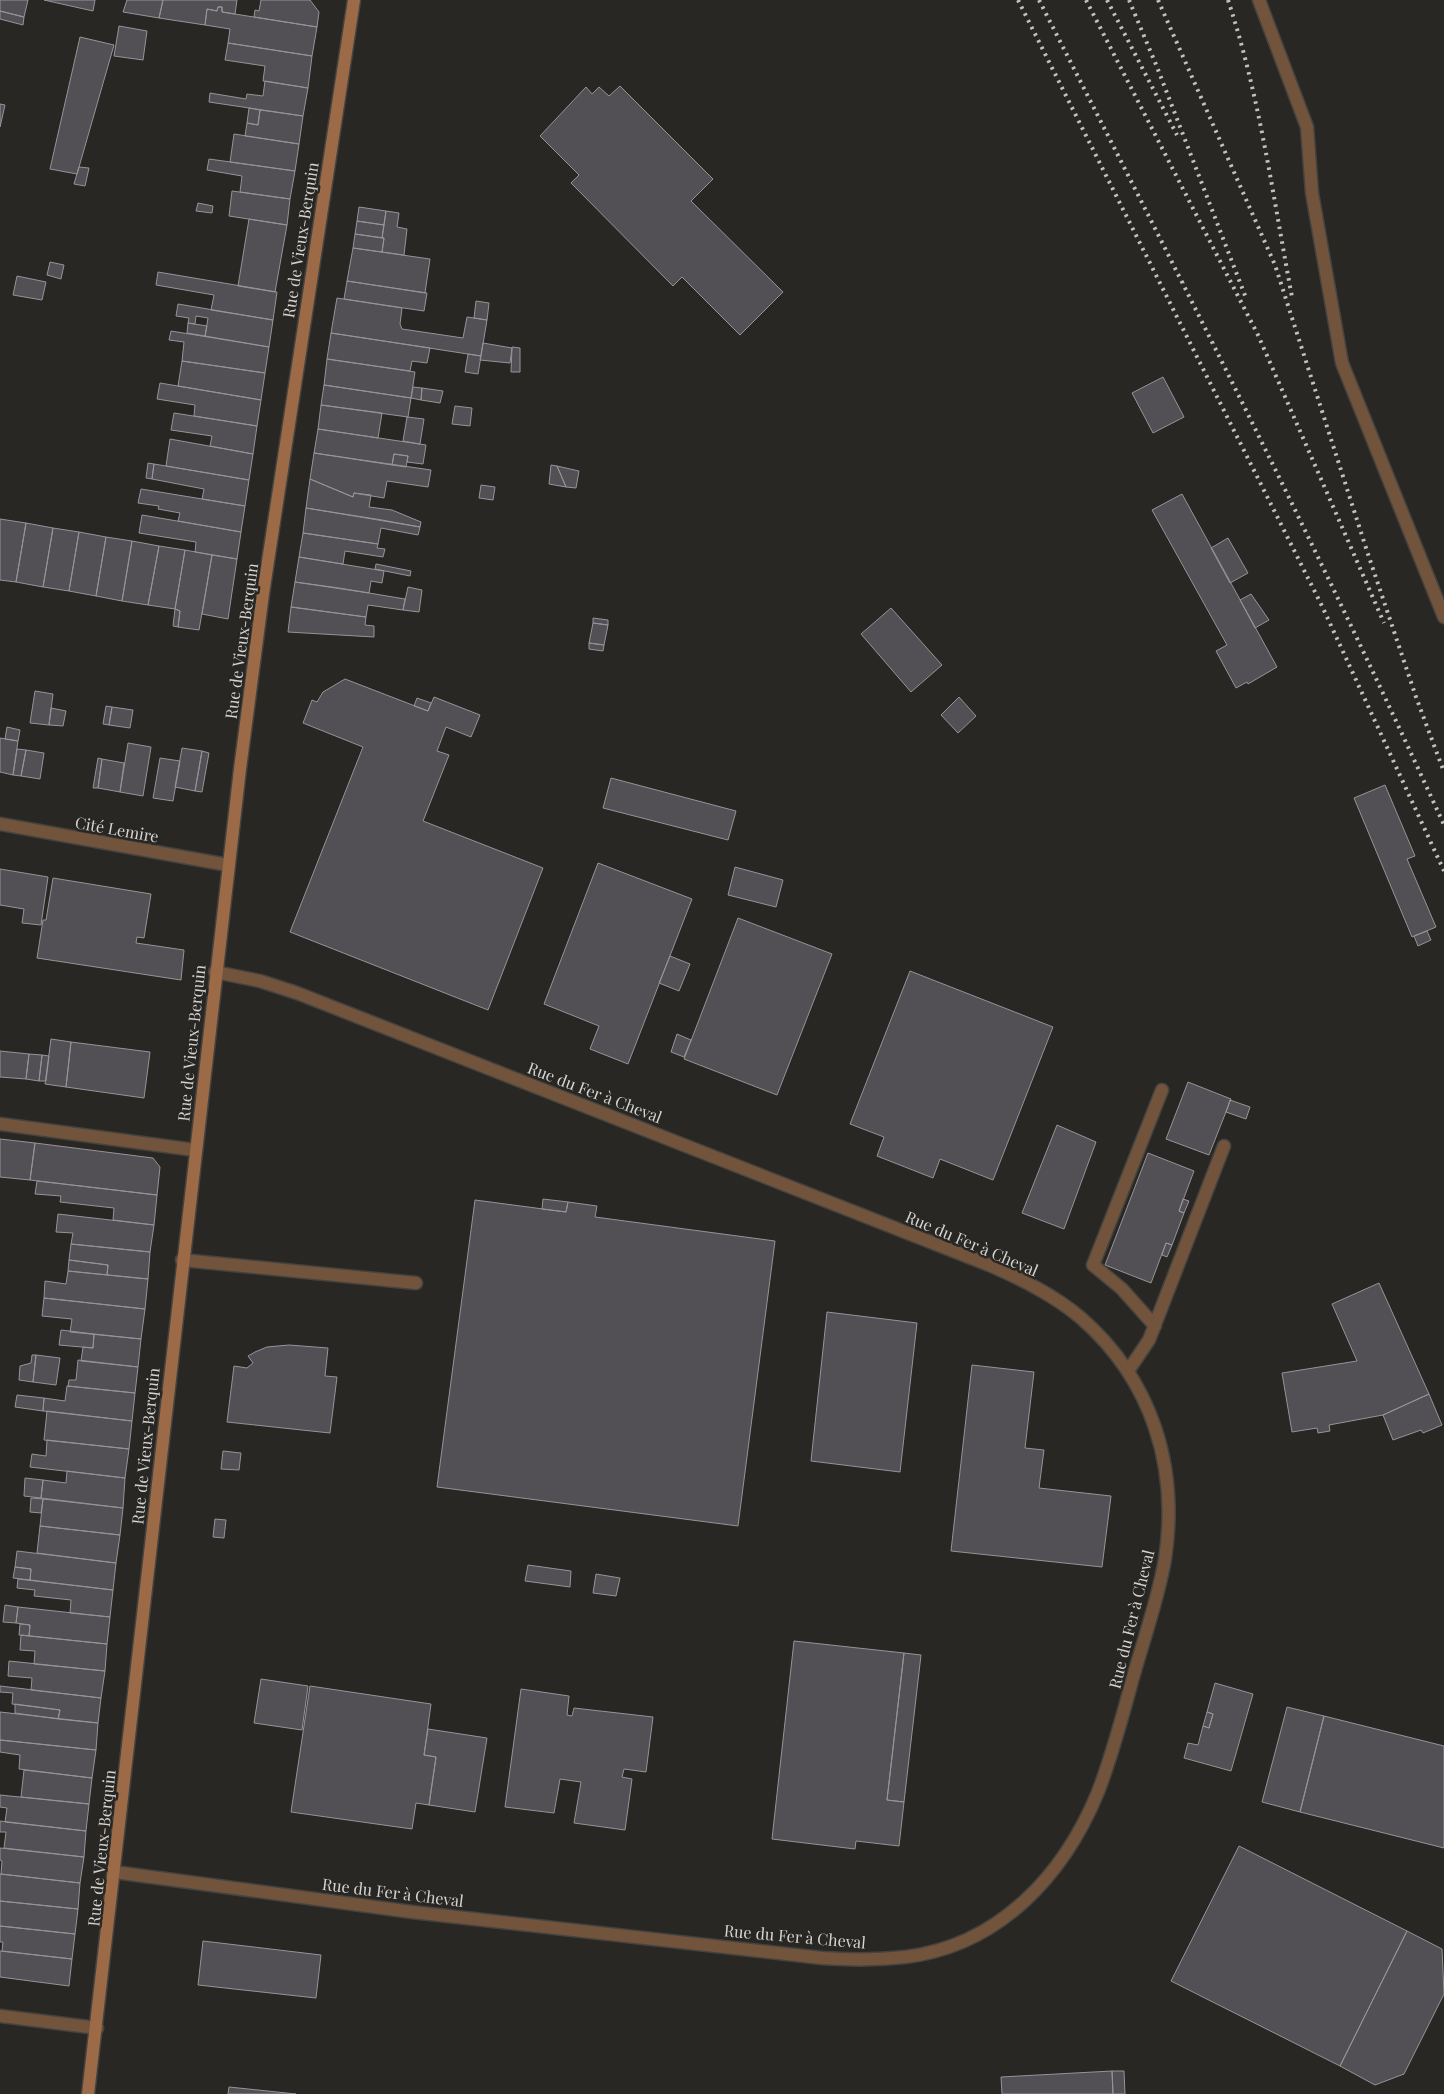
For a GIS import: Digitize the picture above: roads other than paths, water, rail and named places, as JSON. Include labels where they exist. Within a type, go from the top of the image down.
[{"type":"street","name":"Rue de Vieux-Berquin","points":[[88,2094],[228,865],[263,594],[354,0]]},
{"type":"street","points":[[1259,0],[1306,127],[1312,193],[1342,363],[1444,616]]},
{"type":"street","name":"Cité Lemire","points":[[0,824],[228,865]]},
{"type":"street","name":"Rue du Fer à Cheval","points":[[114,1872],[412,1912],[822,1958],[852,1960],[906,1957],[959,1943],[984,1931],[1028,1899],[1061,1862],[1086,1818],[1098,1791],[1115,1742],[1160,1583],[1168,1532],[1165,1462],[1160,1438],[1152,1415],[1128,1371],[1095,1332],[1079,1317],[1034,1286],[989,1264],[297,993],[260,981],[215,972]]},
{"type":"street","points":[[1155,1326],[1122,1289],[1093,1266],[1162,1090]]},
{"type":"street","points":[[0,1124],[195,1150]]},
{"type":"street","points":[[1128,1371],[1149,1340],[1155,1326],[1224,1146]]},
{"type":"street","points":[[182,1260],[416,1283]]},
{"type":"street","points":[[0,2016],[96,2028]]},
{"type":"railway","points":[[1018,0],[1322,606],[1444,871]]},
{"type":"railway","points":[[1039,0],[1297,513],[1444,825]]},
{"type":"railway","points":[[1086,0],[1258,335],[1384,623]]},
{"type":"railway","points":[[1107,0],[1177,135]]},
{"type":"railway","points":[[1129,0],[1157,67],[1246,298]]},
{"type":"railway","points":[[1158,0],[1275,265],[1367,551],[1416,697],[1444,772]]},
{"type":"railway","points":[[1228,0],[1249,73],[1257,110],[1292,297]]}]
